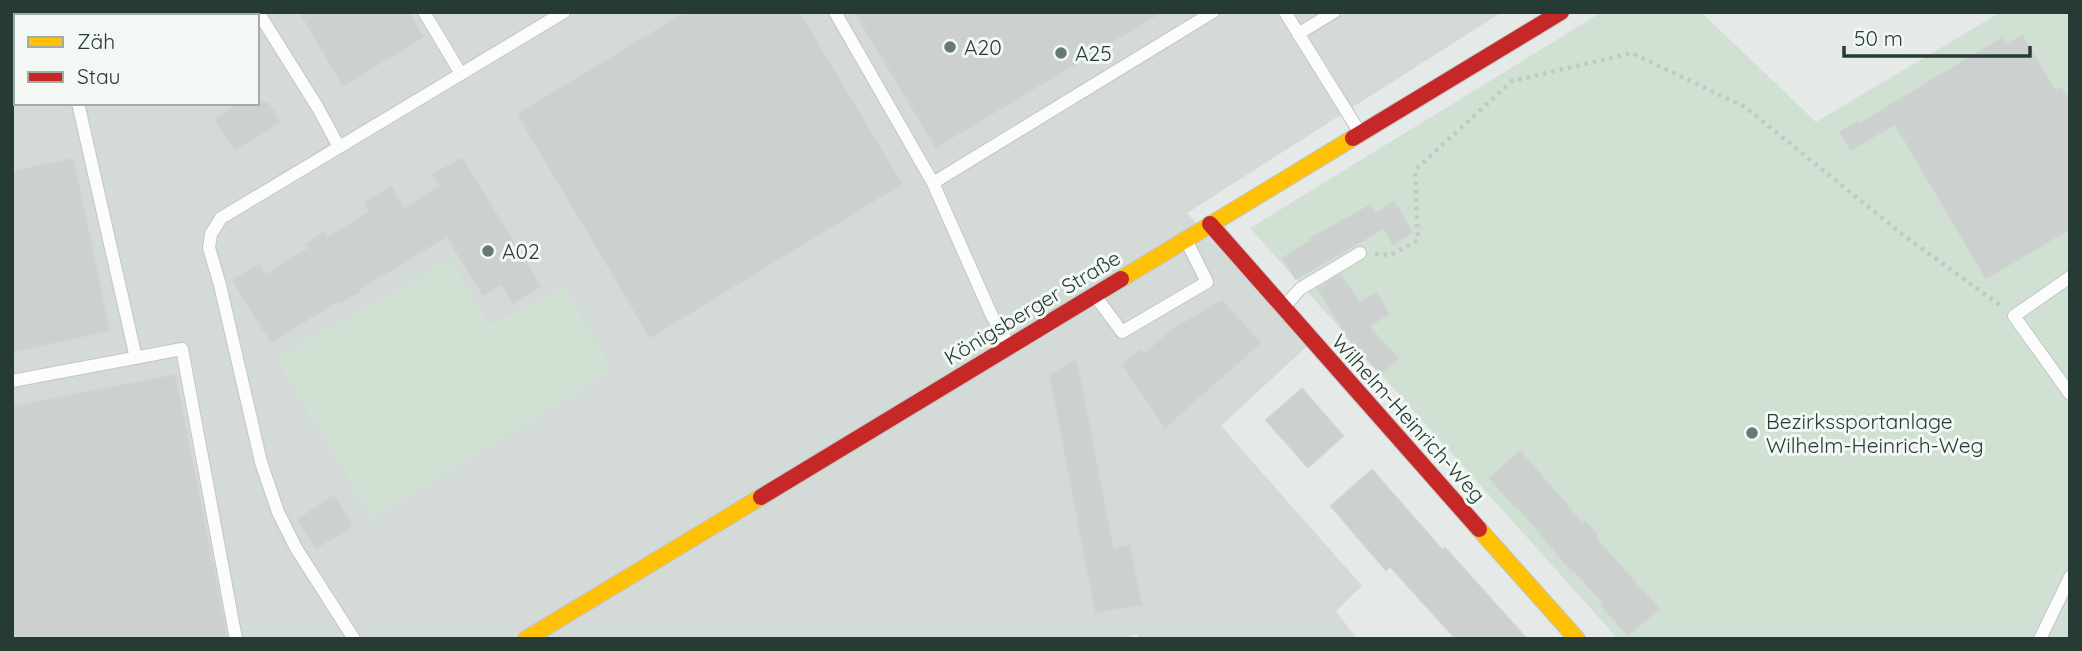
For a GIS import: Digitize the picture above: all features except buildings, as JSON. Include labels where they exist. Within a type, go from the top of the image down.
[{"type":"main road","name":"Königsberger Straße","points":[[526,639],[1561,12]]},
{"type":"main road","name":"Wilhelm-Heinrich-Weg","points":[[1210,224],[1577,639]]},
{"type":"lane","points":[[258,12],[340,147]]},
{"type":"lane","points":[[424,12],[461,74]]},
{"type":"lane","points":[[354,639],[296,548],[278,512],[261,462],[209,248],[211,234],[221,218],[564,12]]},
{"type":"lane","points":[[835,12],[933,183],[992,316],[1010,345]]},
{"type":"lane","points":[[933,183],[1213,12]]},
{"type":"lane","points":[[1284,12],[1360,133]]},
{"type":"lane","points":[[1298,34],[1334,12]]},
{"type":"lane","points":[[78,105],[136,358]]},
{"type":"lane","points":[[1094,294],[1122,332],[1208,282],[1185,239]]},
{"type":"lane","points":[[1283,307],[1300,289],[1360,253]]},
{"type":"lane","points":[[2070,277],[2014,316],[2070,394]]},
{"type":"lane","points":[[12,381],[182,349],[236,639]]},
{"type":"lane","points":[[2040,639],[2070,577]]},
{"type":"path","points":[[1360,253],[1391,255],[1418,240],[1415,170],[1512,81],[1632,53],[1745,107],[1902,234],[2014,316]]},
{"type":"shaded area","points":[[12,12],[1502,12],[1187,213],[1307,346],[1221,426],[1362,586],[1336,611],[1357,639],[1138,639],[1137,634],[1120,639],[12,639]]},
{"type":"green space","name":"Bezirkssportanlage Wilhelm-Heinrich-Weg","points":[[1602,12],[1701,12],[1816,122],[2001,12],[2070,12],[2070,639],[1618,639],[1250,228]]},
{"type":"green space","points":[[451,260],[489,326],[563,286],[612,370],[373,518],[276,359]]},
{"type":"traffic: slow","points":[[1121,279],[1353,138]]},
{"type":"traffic: slow","points":[[526,639],[761,497]]},
{"type":"traffic: slow","points":[[1479,529],[1577,639]]},
{"type":"traffic: jam","points":[[1353,138],[1561,12]]},
{"type":"traffic: jam","points":[[1210,224],[1479,529]]},
{"type":"traffic: jam","points":[[761,497],[1121,279]]},
{"type":"place","name":"A20","points":[[950,47]]},
{"type":"place","name":"A25","points":[[1061,53]]},
{"type":"place","name":"A02","points":[[488,251]]},
{"type":"place","name":"Bezirkssportanlage Wilhelm-Heinrich-Weg","points":[[1752,433]]}]
